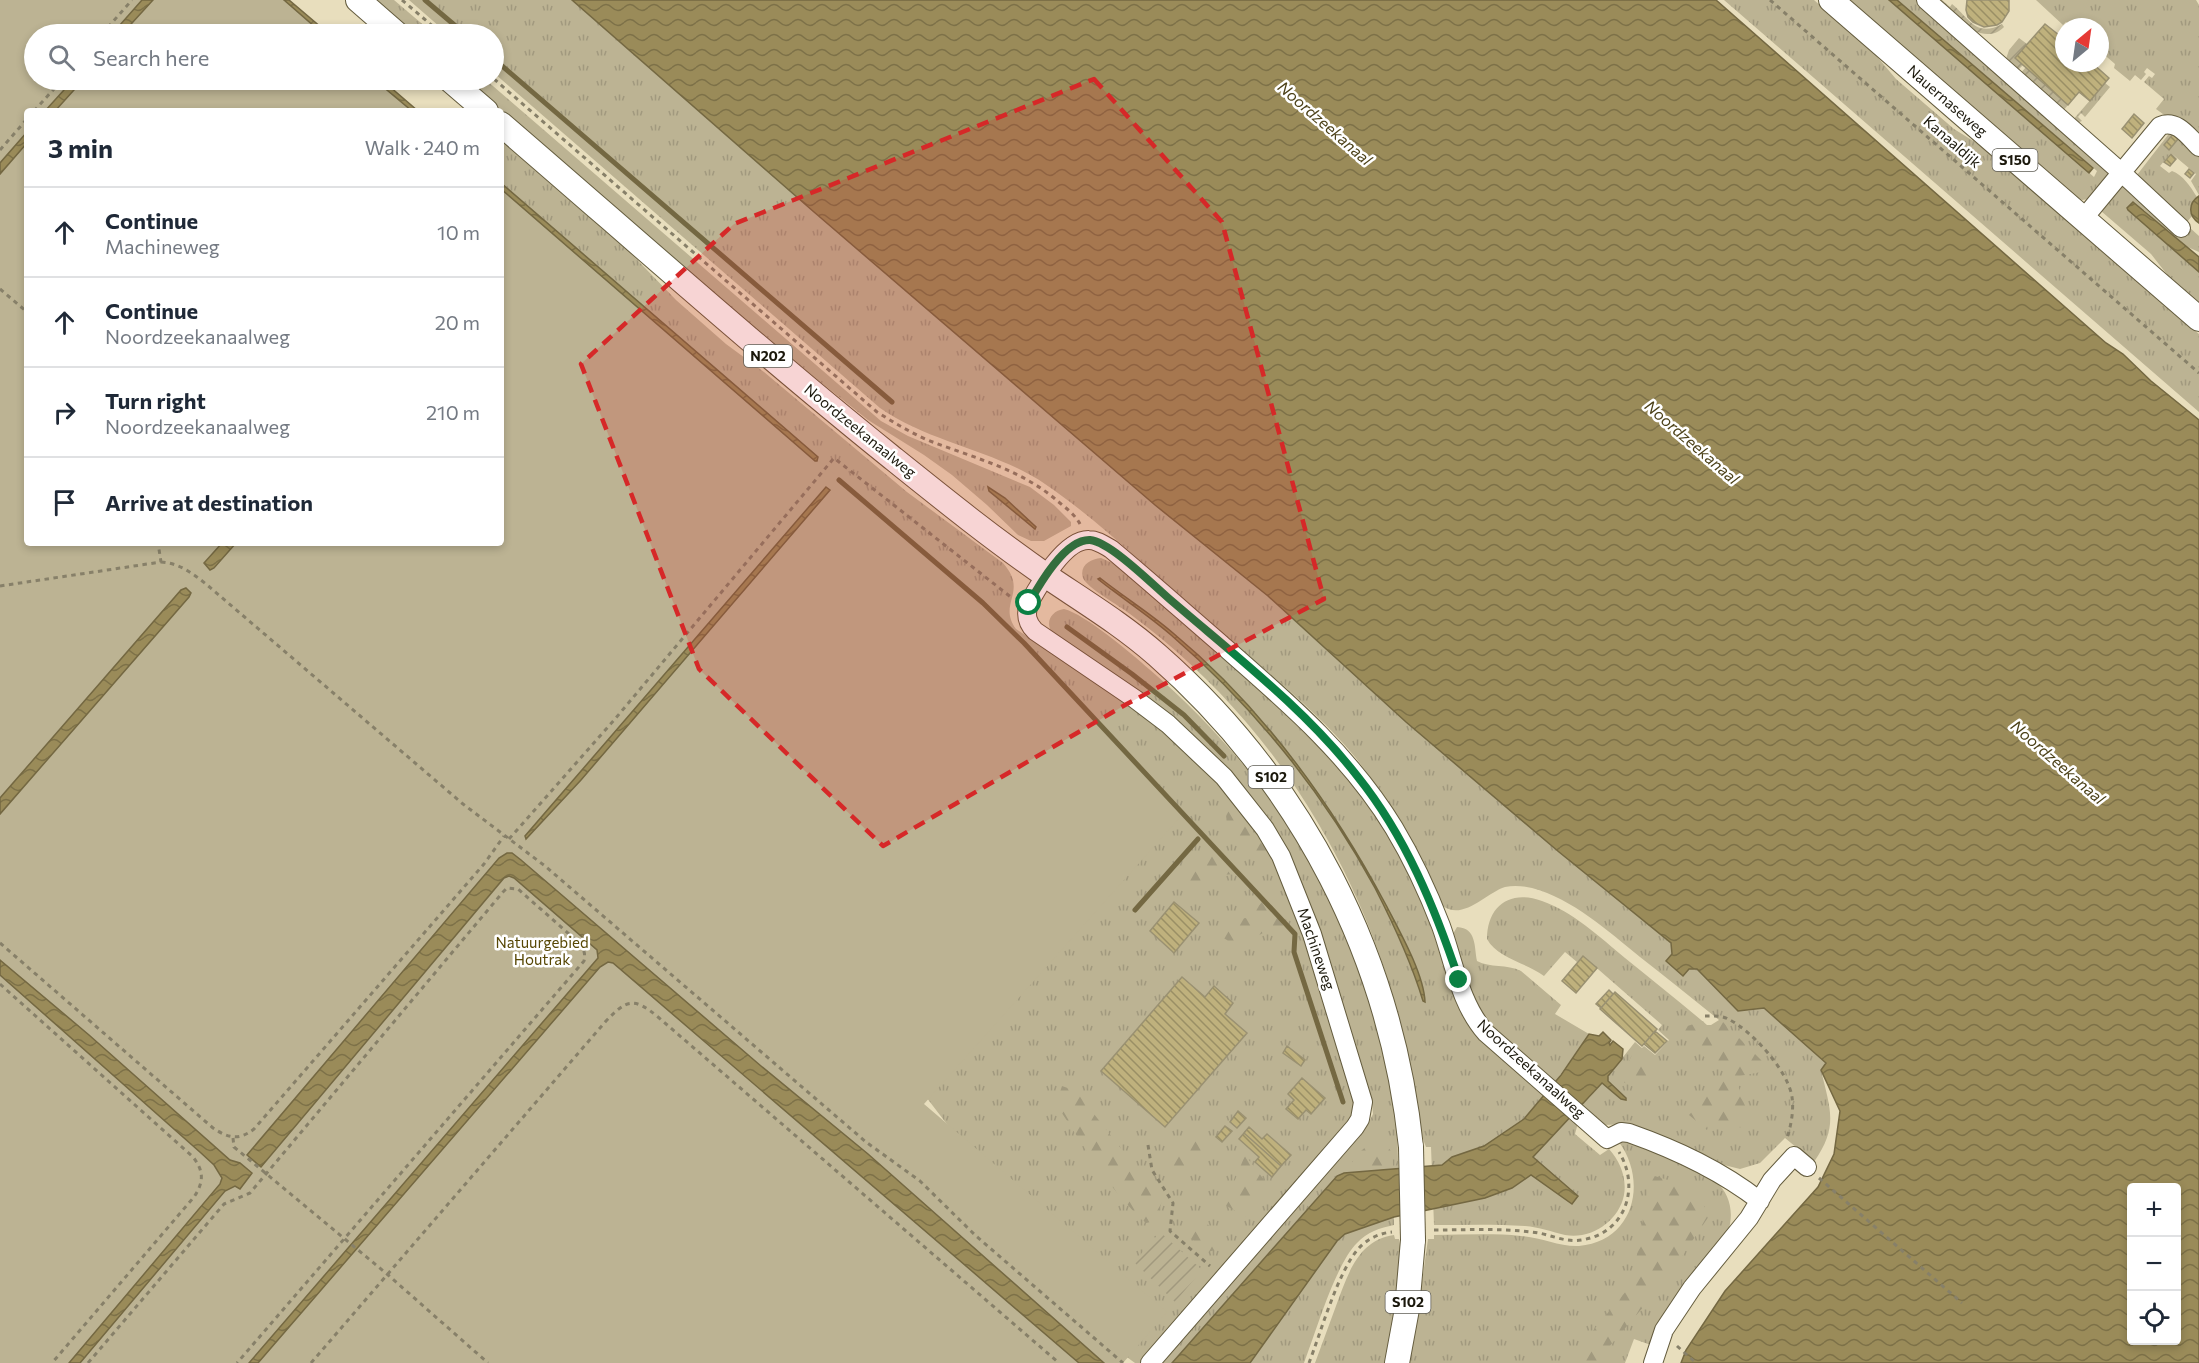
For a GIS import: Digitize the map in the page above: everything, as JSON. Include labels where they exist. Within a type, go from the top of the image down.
[{"type":"main road","points":[[358,0],[386,24]]},
{"type":"main road","name":"Nauernaseweg","points":[[1831,0],[2199,319]]},
{"type":"main road","points":[[462,90],[483,108]]},
{"type":"main road","name":"Noordzeekanaalweg","points":[[504,127],[758,348],[890,456],[1046,576]]},
{"type":"main road","name":"S102","points":[[1046,576],[1131,634],[1184,679],[1234,731],[1273,780],[1297,815],[1338,889],[1369,959],[1396,1052],[1411,1147],[1413,1234],[1407,1308],[1397,1363]]},
{"type":"street","points":[[1926,0],[2122,172],[2181,228]]},
{"type":"street","points":[[2083,219],[2157,129],[2164,124],[2178,126],[2199,147]]},
{"type":"street","points":[[1027,609],[1046,576],[1068,549],[1088,540]]},
{"type":"street","name":"Noordzeekanaalweg","points":[[1088,540],[1111,549],[1128,563],[1286,700],[1341,756],[1377,802],[1406,849],[1441,925],[1468,1008],[1476,1022],[1498,1045],[1607,1138]]},
{"type":"street","name":"Machineweg","points":[[1027,609],[1027,621],[1035,631],[1144,705],[1183,737],[1224,777],[1266,830],[1281,856],[1305,916],[1361,1092],[1363,1111],[1354,1127],[1150,1363]]},
{"type":"street","points":[[1607,1138],[1621,1132],[1629,1133],[1683,1155],[1718,1172],[1760,1201]]},
{"type":"street","points":[[1653,1363],[1664,1330],[1692,1288],[1749,1218],[1772,1180],[1800,1162]]},
{"type":"path","points":[[111,24],[132,0]]},
{"type":"path","points":[[402,0],[430,24]]},
{"type":"path","name":"Kanaaldijk","points":[[1770,0],[2199,373]]},
{"type":"path","name":"Noordzeekanaalweg","points":[[504,89],[877,412],[925,438],[999,465],[1032,482],[1077,518],[1088,540]]},
{"type":"path","points":[[37,108],[53,90]]},
{"type":"path","points":[[0,150],[24,122]]},
{"type":"path","points":[[0,290],[24,310]]},
{"type":"path","points":[[509,839],[615,719],[834,458],[1027,609]]},
{"type":"path","points":[[158,546],[161,562]]},
{"type":"path","points":[[0,586],[161,562],[181,566],[206,584],[444,787],[545,866],[866,1142],[920,1180],[976,1236],[1124,1363]]},
{"type":"path","points":[[0,943],[213,1128],[233,1138],[248,1134],[254,1129],[484,864],[504,836]]},
{"type":"path","points":[[88,1363],[224,1204],[245,1196],[266,1173],[503,892],[507,888],[518,889],[577,941],[583,948],[584,961],[237,1363]]},
{"type":"path","points":[[0,984],[193,1157],[201,1169],[201,1184],[194,1197],[52,1363]]},
{"type":"path","points":[[311,1363],[606,1021],[627,1003],[637,1002],[658,1017],[1059,1363]]},
{"type":"path","points":[[1705,1016],[1719,1016],[1736,1024],[1760,1044],[1784,1074],[1792,1098],[1788,1150],[1962,1303]]},
{"type":"path","points":[[233,1138],[234,1147],[345,1239],[488,1363]]},
{"type":"path","points":[[1309,1363],[1347,1264],[1360,1247],[1370,1239],[1389,1232],[1413,1234],[1524,1231],[1575,1241],[1598,1235],[1617,1220],[1625,1208],[1629,1194],[1627,1170],[1617,1150],[1607,1138]]},
{"type":"path","points":[[1148,1145],[1152,1170],[1173,1203],[1170,1232],[1223,1278]]},
{"type":"path","points":[[1673,1343],[1696,1363]]},
{"type":"highlighted area","points":[[1094,79],[1222,222],[1324,599],[1125,705],[883,846],[699,669],[581,364],[734,224]]},
{"type":"green space","name":"Natuurgebied Houtrak","points":[[0,0],[287,0],[315,24],[24,24],[24,90],[391,90],[412,108],[24,108],[24,546],[504,546],[504,188],[983,603],[1182,815],[924,1104],[1167,1312],[1123,1363],[0,1363]]},
{"type":"green space","points":[[376,0],[394,0],[422,24],[402,24]]},
{"type":"green space","points":[[409,0],[572,0],[1155,505],[1268,596],[1406,722],[1559,852],[1671,943],[1672,954],[1667,961],[1683,976],[1689,969],[1697,969],[1738,1011],[1764,1008],[1826,1063],[1821,1070],[1829,1107],[1830,1127],[1822,1149],[1814,1162],[1785,1138],[1760,1163],[1740,1169],[1724,1165],[1708,1156],[1627,1124],[1604,1125],[1580,1105],[1602,1083],[1621,1099],[1626,1098],[1608,1081],[1608,1076],[1635,1042],[1655,1055],[1669,1040],[1658,1030],[1662,1025],[1583,956],[1577,962],[1565,952],[1544,976],[1498,951],[1487,939],[1488,927],[1491,917],[1502,903],[1520,897],[1530,898],[1565,912],[1596,934],[1707,1025],[1719,1020],[1589,917],[1547,893],[1532,888],[1508,886],[1466,908],[1451,910],[1443,906],[1368,774],[1320,719],[1281,684],[1106,531],[1045,484],[1026,472],[920,430],[880,408],[504,82],[504,24],[437,24]]},
{"type":"green space","points":[[1724,0],[1814,0],[1874,53],[1896,79],[1954,129],[1983,147],[2199,334],[2199,412]]},
{"type":"green space","points":[[1849,0],[1889,0],[2094,177],[2097,171],[1897,0],[1918,0],[1934,15],[1935,21],[1939,19],[2109,173],[2105,182],[2089,199],[2082,200],[2076,197]]},
{"type":"green space","points":[[1934,0],[1942,0],[1950,7],[1952,4],[1979,28],[1993,28],[2002,24],[2004,27],[1995,33],[1977,32],[1967,27]]},
{"type":"green space","points":[[2036,0],[2196,0],[2199,5],[2199,140],[2156,109],[2164,99],[2144,82],[2149,76],[2152,78],[2155,74],[2147,68],[2141,80],[2135,75],[2130,81],[2114,68],[2115,64],[2109,59],[2109,18],[2055,18]]},
{"type":"green space","points":[[2019,38],[2027,44],[2023,65],[2016,72],[2006,59],[2009,50]]},
{"type":"green space","points":[[2026,67],[2068,105],[2062,112],[2019,75]]},
{"type":"green space","points":[[2105,83],[2110,87],[2085,117],[2081,113],[2078,117],[2082,121],[2077,123],[2072,121]]},
{"type":"green space","points":[[478,90],[498,90],[881,421],[908,436],[1030,487],[1054,505],[1071,522],[1071,526],[1044,541],[1031,541],[1018,535],[952,475],[868,420],[755,330],[504,113],[504,108],[498,108]]},
{"type":"green space","points":[[2171,131],[2199,153],[2199,195],[2191,181],[2196,174],[2171,153],[2160,166],[2169,173],[2172,171],[2180,175],[2197,197],[2192,206],[2192,216],[2187,222],[2199,236],[2199,252],[2183,245],[2144,210],[2128,210],[2199,272],[2199,304],[2169,277],[2151,254],[2101,211],[2116,192],[2137,175]]},
{"type":"green space","points":[[504,141],[618,240],[676,300],[726,344],[764,372],[907,492],[1003,563],[1013,582],[1010,612],[1016,629],[1122,700],[1165,732],[1233,799],[1268,849],[1304,935],[1354,1097],[1353,1113],[1140,1363],[1135,1363],[1124,1355],[503,546]]},
{"type":"green space","points":[[1101,558],[1117,565],[1295,722],[1335,764],[1371,809],[1408,871],[1420,898],[1454,995],[1470,1027],[1578,1123],[1575,1134],[1600,1155],[1609,1149],[1616,1159],[1622,1170],[1624,1195],[1616,1213],[1602,1227],[1584,1235],[1575,1236],[1525,1226],[1434,1225],[1431,1147],[1426,1147],[1422,1136],[1412,1073],[1389,982],[1359,902],[1320,826],[1297,790],[1246,722],[1205,678],[1161,638],[1097,592],[1083,578],[1084,567],[1089,562]]},
{"type":"green space","points":[[1064,609],[1096,626],[1141,662],[1214,731],[1244,766],[1298,840],[1321,879],[1358,961],[1384,1055],[1395,1112],[1398,1170],[1393,1170],[1394,1225],[1369,1233],[1349,1253],[1334,1282],[1304,1363],[1160,1363],[1368,1124],[1373,1114],[1372,1103],[1288,850],[1268,819],[1220,763],[1052,633],[1049,625],[1050,618],[1059,610]]},
{"type":"green space","points":[[1225,793],[1272,858],[1259,861],[1227,829]]},
{"type":"green space","points":[[1210,846],[1235,874],[1206,876],[1192,888],[1183,882]]},
{"type":"green space","points":[[1262,902],[1292,933],[1263,933],[1238,946],[1216,934],[1220,920],[1247,918]]},
{"type":"green space","points":[[1457,927],[1463,928],[1471,935],[1475,944],[1477,961],[1521,971],[1561,1005],[1555,1014],[1589,1034],[1555,1082],[1488,1024],[1474,1002],[1453,934]]},
{"type":"green space","points":[[1703,1021],[1707,1027],[1723,1022],[1771,1070],[1735,1077],[1753,1128],[1735,1127],[1710,1120],[1707,1130],[1689,1115],[1728,1073],[1703,1056],[1681,1028]]},
{"type":"green space","points":[[1635,1048],[1662,1071],[1640,1090],[1613,1077],[1626,1068]]},
{"type":"green space","points":[[1062,1086],[1076,1091],[1162,1201],[1155,1221],[1146,1223],[1120,1196],[1098,1167],[1056,1104]]},
{"type":"green space","points":[[1196,1133],[1207,1143],[1174,1184],[1164,1171]]},
{"type":"green space","points":[[1621,1140],[1707,1175],[1725,1192],[1731,1211],[1728,1232],[1671,1302],[1651,1345],[1634,1339],[1625,1363],[1408,1363],[1415,1332],[1428,1239],[1434,1239],[1434,1235],[1488,1234],[1528,1237],[1572,1246],[1598,1242],[1613,1233],[1623,1221],[1634,1191],[1633,1174],[1628,1158],[1619,1142]]},
{"type":"green space","points":[[1379,1142],[1388,1147],[1392,1153],[1393,1170],[1344,1173],[1363,1149]]},
{"type":"green space","points":[[1245,1155],[1268,1185],[1246,1217],[1225,1205]]},
{"type":"green space","points":[[1648,1174],[1695,1188],[1709,1216],[1664,1283],[1595,1363],[1566,1363],[1632,1284],[1648,1189]]},
{"type":"green space","points":[[1201,1221],[1210,1226],[1225,1247],[1208,1252],[1189,1237]]},
{"type":"green space","points":[[1160,1232],[1202,1270],[1175,1302],[1134,1262]]},
{"type":"green space","points":[[1394,1235],[1395,1239],[1399,1239],[1400,1268],[1397,1301],[1386,1363],[1315,1363],[1344,1283],[1355,1261],[1371,1244],[1381,1238]]},
{"type":"water","points":[[142,0],[153,0],[131,24],[121,24]]},
{"type":"water","points":[[284,0],[289,0],[317,24],[312,24]]},
{"type":"water","name":"Noordzeekanaal","points":[[572,0],[1716,0],[2106,343],[2123,354],[2151,381],[2199,420],[2199,1363],[1681,1363],[1686,1350],[1725,1291],[1818,1187],[1834,1154],[1840,1111],[1821,1070],[1826,1063],[1764,1008],[1738,1011],[1697,969],[1689,969],[1683,976],[1666,961],[1672,954],[1671,943],[1559,852],[1406,722],[1268,596],[1155,505]]},
{"type":"water","points":[[1889,0],[1897,0],[2093,168],[2089,173]]},
{"type":"water","points":[[64,90],[74,90],[58,108],[48,108]]},
{"type":"water","points":[[387,90],[394,90],[415,108],[408,108]]},
{"type":"water","points":[[24,135],[24,146],[0,174],[0,163]]},
{"type":"water","points":[[504,186],[818,457],[815,461],[504,192]]},
{"type":"water","points":[[2199,196],[2199,223],[2191,213],[2191,206]]},
{"type":"water","points":[[2133,202],[2199,257],[2199,272],[2128,210],[2127,208]]},
{"type":"water","points":[[826,487],[830,490],[581,780],[526,839],[525,836]]},
{"type":"water","points":[[988,487],[1005,498],[1036,527],[1035,529],[989,491]]},
{"type":"water","points":[[219,546],[233,546],[214,568],[210,570],[204,563]]},
{"type":"water","points":[[1100,578],[1164,626],[1206,662],[1237,693],[1293,758],[1342,830],[1386,905],[1416,966],[1425,1002],[1402,943],[1375,888],[1333,818],[1285,752],[1231,691],[1162,628],[1098,579]]},
{"type":"water","points":[[186,588],[191,593],[189,597],[0,814],[0,798],[181,590]]},
{"type":"water","points":[[512,853],[521,860],[761,1066],[868,1154],[1104,1363],[1079,1363],[613,963],[608,962],[600,967],[258,1363],[249,1363],[598,958],[597,950],[514,878],[509,876],[504,878],[261,1167],[247,1155],[499,858]]},
{"type":"water","points":[[0,960],[89,1035],[230,1160],[240,1163],[252,1173],[240,1189],[235,1186],[225,1191],[80,1363],[69,1363],[220,1184],[222,1178],[214,1165],[201,1153],[0,975]]},
{"type":"water","points":[[1603,1032],[1611,1040],[1610,1045],[1613,1041],[1623,1049],[1622,1059],[1608,1076],[1608,1081],[1626,1100],[1621,1099],[1602,1083],[1533,1157],[1578,1196],[1572,1204],[1531,1175],[1512,1188],[1485,1198],[1394,1217],[1345,1234],[1337,1241],[1250,1363],[1172,1363],[1337,1176],[1344,1173],[1442,1165],[1452,1157],[1484,1146],[1524,1119],[1561,1075],[1589,1034],[1599,1036]]},
{"type":"building","points":[[1967,0],[2009,0],[2009,11],[2002,22],[1984,27],[1968,17]]},
{"type":"building","points":[[2045,24],[2055,32],[2055,72],[2102,72],[2109,78],[2090,101],[2079,92],[2068,105],[2015,58]]},
{"type":"building","points":[[2134,114],[2144,123],[2132,138],[2122,129]]},
{"type":"building","points":[[2173,134],[2178,139],[2169,150],[2164,145]]},
{"type":"building","points":[[2171,154],[2176,159],[2170,166],[2164,162]]},
{"type":"building","points":[[2189,169],[2194,173],[2190,178],[2185,174]]},
{"type":"building","points":[[1174,902],[1199,923],[1174,953],[1150,931]]},
{"type":"building","points":[[1583,956],[1597,968],[1576,993],[1562,981]]},
{"type":"building","points":[[1182,977],[1205,997],[1214,986],[1233,1003],[1225,1014],[1247,1033],[1165,1127],[1101,1071]]},
{"type":"building","points":[[1609,990],[1613,994],[1601,1008],[1596,1004]]},
{"type":"building","points":[[1615,992],[1657,1029],[1642,1046],[1600,1009]]},
{"type":"building","points":[[1655,1031],[1667,1041],[1655,1053],[1644,1044]]},
{"type":"building","points":[[1287,1046],[1305,1060],[1301,1066],[1283,1053]]},
{"type":"building","points":[[1302,1078],[1325,1098],[1311,1114],[1306,1110],[1298,1119],[1286,1109],[1294,1100],[1288,1094]]},
{"type":"building","points":[[1238,1111],[1246,1118],[1237,1128],[1230,1122]]},
{"type":"building","points":[[1225,1126],[1232,1131],[1222,1142],[1216,1137]]},
{"type":"building","points":[[1249,1127],[1262,1139],[1267,1134],[1291,1155],[1281,1166],[1244,1133]]},
{"type":"building","points":[[1244,1133],[1281,1166],[1272,1177],[1255,1162],[1259,1157],[1239,1139]]},
{"type":"waterway","points":[[425,0],[453,24]]},
{"type":"waterway","points":[[504,68],[892,402]]},
{"type":"waterway","points":[[839,480],[983,603],[1024,643],[1295,934],[1294,952],[1343,1102]]},
{"type":"waterway","points":[[1067,627],[1184,715],[1224,756]]},
{"type":"waterway","points":[[1135,910],[1198,839]]},
{"type":"route","points":[[1029,603],[1055,563],[1068,549],[1088,540],[1099,543],[1111,549],[1128,563],[1279,694],[1341,756],[1394,828],[1420,877],[1441,925],[1459,980]]}]
